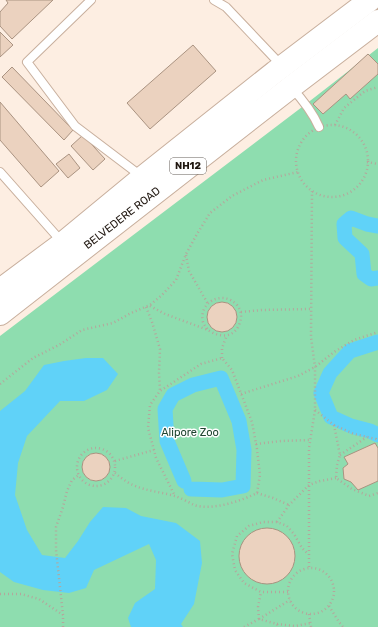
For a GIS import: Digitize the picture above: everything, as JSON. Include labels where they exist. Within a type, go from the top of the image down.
[{"type":"highway","name":"BELVEDERE ROAD","points":[[0,290],[63,243],[143,177],[282,67],[370,0]]},
{"type":"highway","name":"BELVEDERE ROAD","points":[[0,314],[378,21]]},
{"type":"lane","points":[[91,0],[28,62],[75,126],[143,177]]},
{"type":"lane","points":[[215,0],[226,7],[282,67]]},
{"type":"lane","points":[[291,87],[315,117],[319,127]]},
{"type":"lane","points":[[0,172],[63,243]]},
{"type":"path","points":[[335,125],[344,108],[365,91],[378,87]]},
{"type":"path","points":[[335,125],[341,126],[356,134],[362,141],[367,152],[367,168],[362,182],[349,193],[334,197],[320,195],[312,191],[302,182],[295,165],[298,148],[304,136],[319,127],[335,125]]},
{"type":"path","points":[[367,162],[378,164]]},
{"type":"path","points":[[0,384],[33,358],[59,345],[82,330],[113,323],[150,305],[176,280],[186,254],[210,213],[232,196],[263,180],[298,172]]},
{"type":"path","points":[[309,568],[308,448],[315,410],[315,367],[311,337],[312,191]]},
{"type":"path","points":[[186,254],[189,270],[208,304]]},
{"type":"path","points":[[150,305],[165,314],[220,336],[231,334],[239,326],[241,312],[233,301],[223,298],[213,300],[208,304],[205,308],[203,317],[204,323],[208,330]]},
{"type":"path","points":[[146,307],[160,349],[160,391]]},
{"type":"path","points":[[241,312],[311,309]]},
{"type":"path","points":[[241,394],[298,376],[315,367],[334,352],[354,340],[378,332]]},
{"type":"path","points":[[227,335],[222,348],[222,358],[232,370],[252,422],[260,475],[257,493]]},
{"type":"path","points":[[175,496],[156,458],[148,428],[150,405],[160,391],[201,364],[222,358]]},
{"type":"path","points":[[315,410],[334,425],[354,434],[376,439],[378,442]]},
{"type":"path","points":[[334,425],[340,455],[337,465],[336,478]]},
{"type":"path","points":[[340,455],[367,437]]},
{"type":"path","points":[[256,444],[281,440],[310,440]]},
{"type":"path","points":[[99,447],[108,451],[112,455],[116,466],[115,473],[108,482],[103,485],[97,486],[86,484],[78,475],[78,458],[88,449],[99,447]]},
{"type":"path","points":[[115,461],[154,450]]},
{"type":"path","points":[[115,473],[132,485],[175,496],[196,505],[213,506],[236,502],[257,493],[289,505]]},
{"type":"path","points":[[63,627],[56,550],[56,527],[67,491],[72,480],[78,475]]},
{"type":"path","points":[[277,522],[289,505],[309,485],[320,481],[336,478],[352,489],[370,496],[378,493]]},
{"type":"path","points":[[288,592],[261,592],[244,583],[235,570],[232,554],[237,536],[249,526],[263,522],[277,522],[287,526],[308,554]]},
{"type":"path","points":[[309,568],[315,568],[326,573],[331,580],[334,591],[333,599],[329,606],[320,612],[309,614],[301,612],[294,607],[288,592],[289,582],[297,572],[309,568]]},
{"type":"path","points":[[258,619],[258,607],[261,592]]},
{"type":"path","points":[[0,594],[21,594],[33,597],[63,615]]},
{"type":"path","points":[[244,627],[290,600]]},
{"type":"path","points":[[329,606],[343,627]]},
{"type":"path","points":[[309,614],[311,627]]},
{"type":"path","points":[[258,619],[277,625],[298,626],[311,623]]},
{"type":"green space","name":"Alipore Zoo","points":[[378,48],[378,627],[0,627],[0,336]]},
{"type":"water","points":[[86,358],[103,358],[118,374],[107,390],[84,401],[60,401],[27,436],[18,463],[15,495],[27,530],[42,555],[65,558],[90,522],[103,507],[126,508],[141,516],[176,523],[200,541],[202,563],[194,604],[181,624],[183,627],[131,627],[128,618],[135,603],[155,589],[156,560],[149,544],[94,570],[86,588],[69,593],[43,590],[14,582],[0,572],[0,411],[25,391],[44,365]]},
{"type":"building","points":[[6,0],[53,0],[12,39],[0,26],[0,12],[8,3]]},
{"type":"building","points":[[0,32],[13,45],[0,57]]},
{"type":"building","points":[[193,45],[216,71],[150,129],[127,103]]},
{"type":"building","points":[[368,54],[378,64],[378,74],[350,99],[346,94],[323,114],[313,104]]},
{"type":"building","points":[[12,67],[73,130],[64,140],[2,77]]},
{"type":"building","points":[[0,102],[59,171],[41,187],[0,140]]},
{"type":"building","points":[[83,135],[105,159],[93,170],[71,146]]},
{"type":"building","points":[[69,154],[80,168],[68,178],[56,164]]},
{"type":"building","points":[[222,302],[233,306],[237,317],[233,328],[222,332],[211,328],[207,317],[211,306]]},
{"type":"building","points":[[375,443],[378,448],[378,481],[358,490],[351,482],[344,479],[343,468],[348,464],[344,457]]},
{"type":"building","points":[[96,453],[106,457],[110,467],[106,477],[96,481],[86,477],[82,467],[86,457]]},
{"type":"building","points":[[267,528],[278,530],[287,536],[293,545],[295,556],[293,567],[287,576],[278,582],[267,584],[256,582],[247,576],[241,567],[239,556],[241,545],[247,536],[256,530]]},
{"type":"waterway","points":[[378,226],[367,224],[351,218],[344,224],[345,238],[362,254],[364,274],[371,279],[378,278]]},
{"type":"waterway","points":[[378,342],[350,351],[330,373],[321,393],[331,417],[351,426],[370,431],[378,435]]},
{"type":"waterway","points":[[184,481],[167,441],[165,409],[173,395],[193,385],[221,378],[239,421],[244,450],[243,486],[222,490],[191,489]]}]
